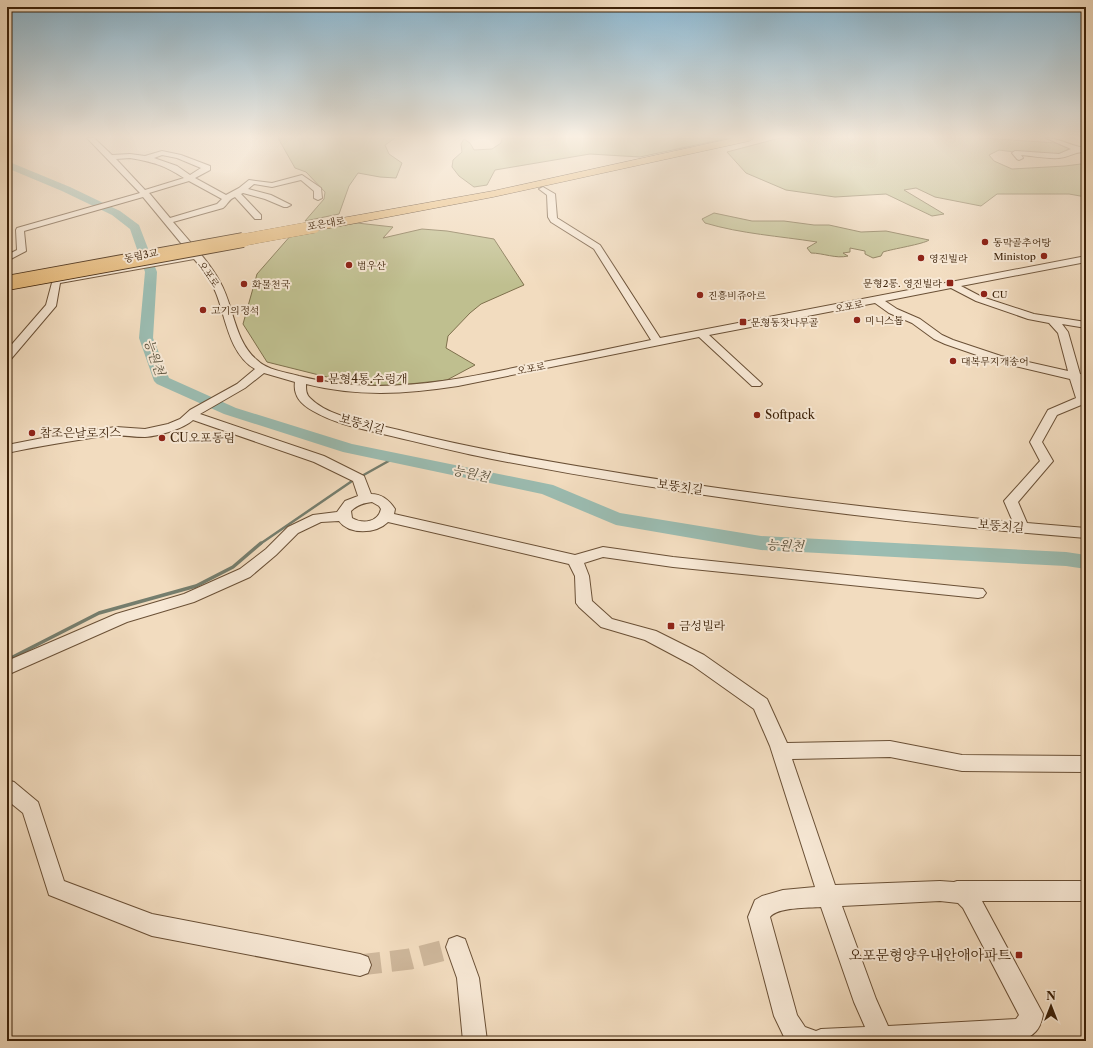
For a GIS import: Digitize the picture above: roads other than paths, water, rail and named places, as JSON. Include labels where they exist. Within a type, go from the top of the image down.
[{"type":"highway","name":"포은대로","points":[[313,226],[516,187]]},
{"type":"highway","name":"포은대로","points":[[7,280],[493,194],[525,187]]},
{"type":"highway","points":[[7,283],[313,226]]},
{"type":"street","name":"오포로","points":[[139,187],[196,256],[219,288],[234,332],[243,352],[255,364],[301,380],[338,388],[358,390],[382,391],[433,387],[1086,259]]},
{"type":"street","points":[[7,258],[22,251],[20,230],[168,187]]},
{"type":"street","points":[[206,187],[226,198]]},
{"type":"street","points":[[168,221],[220,206],[224,203],[226,198],[246,187]]},
{"type":"street","points":[[314,187],[318,190],[318,198]]},
{"type":"street","points":[[543,189],[551,194],[552,216],[554,220],[597,247],[658,342]]},
{"type":"street","points":[[239,192],[268,197],[287,206]]},
{"type":"street","points":[[239,192],[258,217]]},
{"type":"street","name":"동림3교","points":[[7,357],[51,306],[56,281],[196,256]]},
{"type":"street","points":[[952,285],[967,294],[991,304],[1032,317],[1086,325]]},
{"type":"street","points":[[878,300],[893,311],[916,321],[938,337],[949,342],[998,359],[1081,378]]},
{"type":"street","points":[[1022,528],[1011,501],[1047,461],[1036,442],[1052,413],[1082,400],[1081,378],[1063,332],[1053,321]]},
{"type":"street","points":[[702,334],[756,384]]},
{"type":"street","points":[[7,450],[63,438],[116,431],[145,433],[172,427],[184,422],[193,414],[241,386],[263,368]]},
{"type":"street","name":"보뚱치길","points":[[301,380],[299,391],[303,399],[311,406],[326,413],[419,440],[470,452],[659,484],[722,493],[1022,528],[1086,533]]},
{"type":"street","points":[[193,414],[319,459],[354,476],[366,499]]},
{"type":"street","points":[[374,498],[386,503],[388,508],[386,517],[376,524],[361,527],[349,524],[343,516],[347,507],[352,503],[366,499],[374,498]]},
{"type":"street","points":[[7,668],[122,618],[189,598],[245,573],[271,552],[294,530],[318,518],[343,516]]},
{"type":"street","points":[[386,517],[575,560],[603,552],[680,563],[978,593]]},
{"type":"street","points":[[575,560],[582,576],[584,603],[607,623],[650,636],[698,660],[761,704],[781,751],[828,896],[866,1002],[882,1039]]},
{"type":"street","points":[[781,751],[890,748],[962,763],[1086,764]]},
{"type":"street","points":[[7,788],[30,808],[56,888],[152,926],[360,965]]},
{"type":"street","points":[[821,1041],[1015,1031],[1025,1028],[1030,1022],[1031,1014],[970,901],[966,896],[951,891]]},
{"type":"street","points":[[810,1041],[797,1037],[791,1029],[786,1016],[759,917],[763,908],[769,903],[783,900],[828,896],[951,891],[1086,891]]},
{"type":"street","points":[[457,947],[468,978],[475,1041]]},
{"type":"waterway","name":"능원천","points":[[61,187],[116,213],[135,227],[151,272],[146,338],[162,381],[230,411],[349,448],[547,489],[616,519],[761,543],[1066,559],[1086,562]]},
{"type":"waterway","points":[[360,477],[394,458]]},
{"type":"waterway","points":[[260,544],[355,479]]},
{"type":"waterway","points":[[7,660],[99,613],[196,586],[233,567],[261,543]]},
{"type":"tunnel","points":[[360,965],[410,959],[457,947]]},
{"type":"place","name":"동막골추어탕","points":[[985,242]]},
{"type":"place","name":"Ministop","points":[[1044,256]]},
{"type":"place","name":"영진빌라","points":[[921,258]]},
{"type":"place","name":"범우산","points":[[349,265]]},
{"type":"place","name":"문형2통. 영진빌라","points":[[950,283]]},
{"type":"place","name":"화물천국","points":[[244,284]]},
{"type":"place","name":"CU","points":[[984,294]]},
{"type":"place","name":"진흥비쥬아르","points":[[700,295]]},
{"type":"place","name":"고기의정석","points":[[203,310]]},
{"type":"place","name":"미니스톱","points":[[857,320]]},
{"type":"place","name":"문형동잣나무골","points":[[743,322]]},
{"type":"place","name":"대복무지개송어","points":[[953,361]]},
{"type":"place","name":"문형4통.수렁개","points":[[320,379]]},
{"type":"place","name":"Softpack","points":[[757,415]]},
{"type":"place","name":"참조은날로지스","points":[[32,433]]},
{"type":"place","name":"CU오포동림","points":[[162,438]]},
{"type":"place","name":"금성빌라","points":[[671,626]]},
{"type":"place","name":"오포문형양우내안애아파트","points":[[1019,955]]}]
